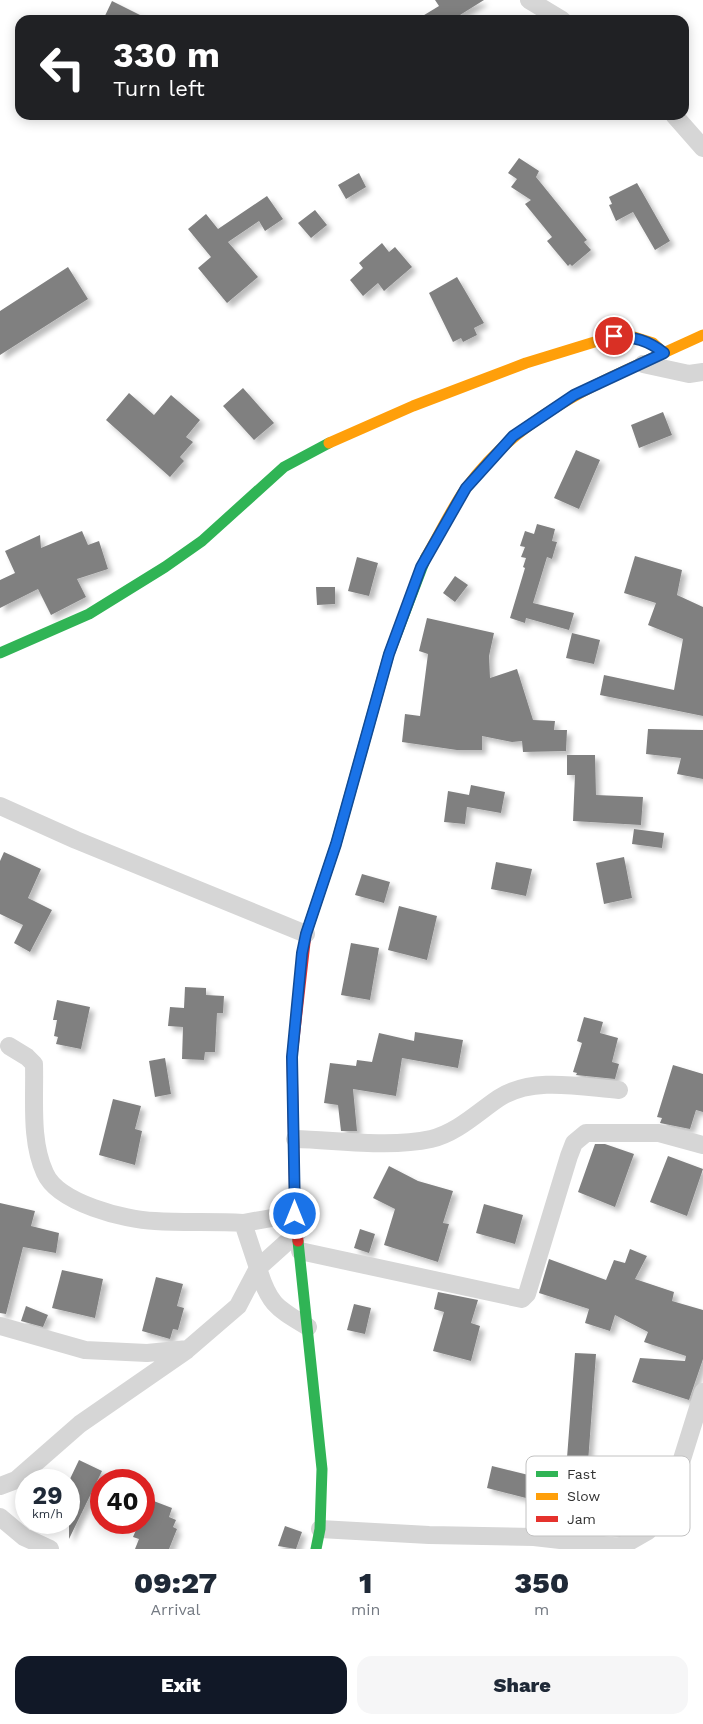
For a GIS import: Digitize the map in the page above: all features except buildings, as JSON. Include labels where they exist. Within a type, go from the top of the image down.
[{"type":"street","points":[[529,0],[554,15]]},
{"type":"street","points":[[678,120],[703,148]]},
{"type":"street","points":[[316,1549],[320,1529],[322,1469],[295,1214],[292,1057],[297,998],[306,934],[336,844],[392,646],[421,567],[466,488],[513,436],[574,395],[703,335]]},
{"type":"street","points":[[0,653],[89,614],[165,567],[202,541],[284,467],[339,438],[413,406],[526,363],[614,336],[634,337],[653,343],[664,353]]},
{"type":"street","points":[[642,364],[698,377]]},
{"type":"street","points":[[0,806],[76,840],[306,934]]},
{"type":"street","points":[[9,1046],[27,1057],[34,1064],[37,1149],[45,1175],[63,1194],[87,1207],[154,1221],[243,1223],[295,1214]]},
{"type":"street","points":[[294,1139],[401,1142],[432,1139],[455,1129],[501,1097],[521,1089],[552,1085],[619,1090]]},
{"type":"street","points":[[300,1251],[522,1299],[527,1294],[574,1143],[586,1133],[659,1133],[703,1145]]},
{"type":"street","points":[[243,1223],[266,1293],[278,1308],[308,1327]]},
{"type":"street","points":[[0,1486],[16,1480],[80,1424],[188,1349],[238,1306],[258,1268],[298,1232]]},
{"type":"street","points":[[0,1326],[85,1350],[147,1353],[188,1349]]},
{"type":"street","points":[[683,1456],[703,1392]]},
{"type":"street","points":[[0,1517],[24,1537],[50,1549]]},
{"type":"street","points":[[320,1529],[429,1535],[534,1537],[621,1548],[640,1536]]},
{"type":"traffic: fast","points":[[0,653],[89,614],[165,567],[202,541],[284,467],[329,443]]},
{"type":"traffic: fast","points":[[306,934],[336,844],[389,654],[426,557]]},
{"type":"traffic: fast","points":[[298,1241],[322,1469],[320,1529],[316,1549]]},
{"type":"traffic: slow","points":[[426,557],[466,488],[489,460],[515,436],[574,396],[703,335]]},
{"type":"traffic: slow","points":[[329,443],[413,406],[526,363],[614,336],[634,337],[653,343],[664,353]]},
{"type":"traffic: jam","points":[[298,1241],[295,1214],[292,1057],[306,934]]},
{"type":"route","points":[[295,1214],[292,1057],[302,953],[306,934],[336,844],[389,654],[421,567],[466,488],[513,436],[574,395],[664,353],[653,343],[634,337],[614,336]]}]
